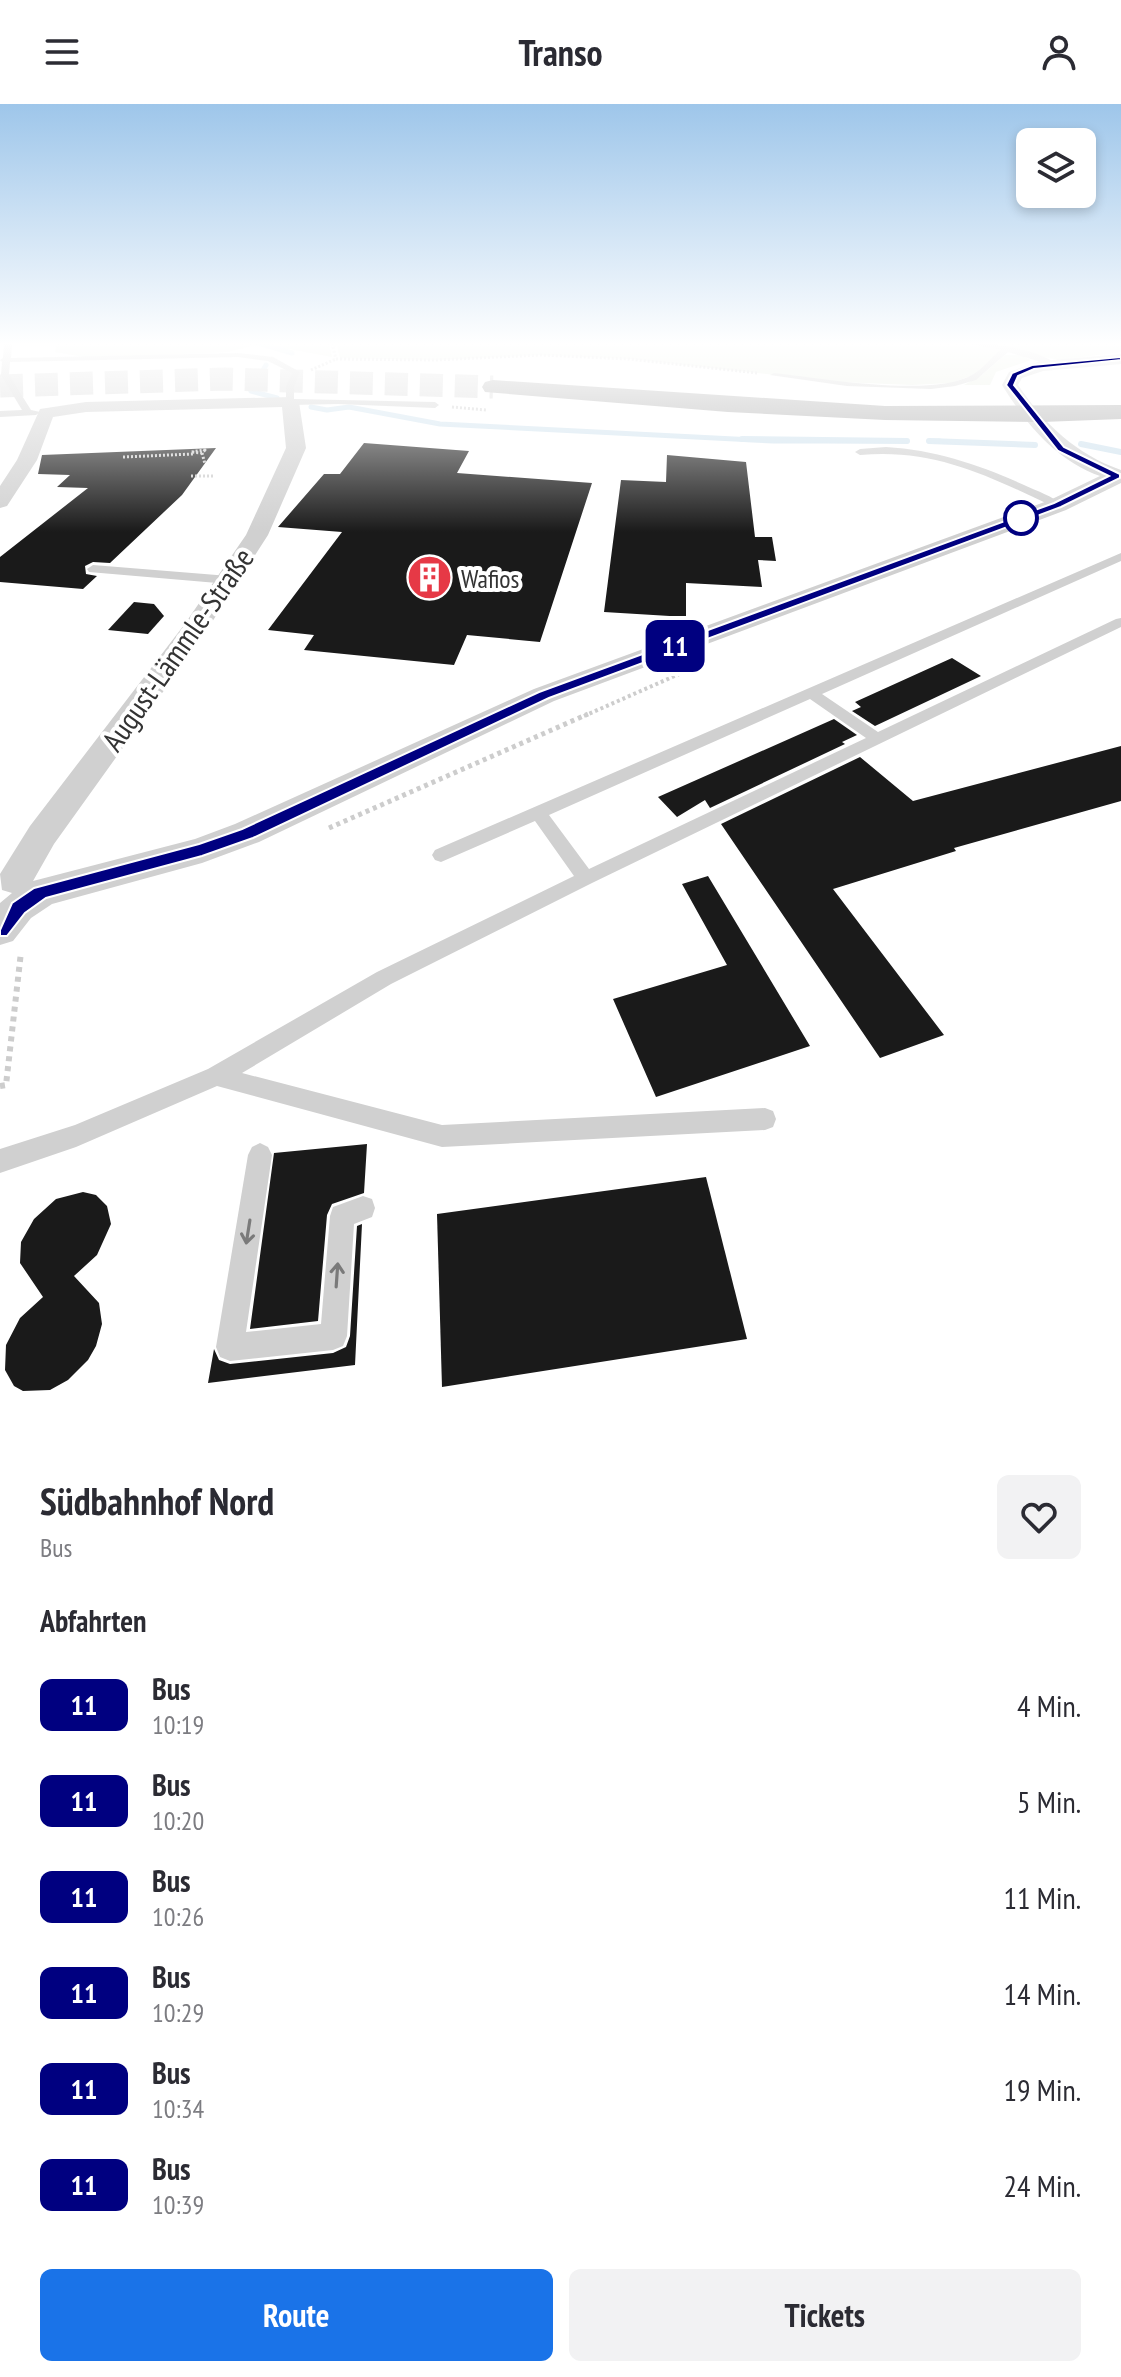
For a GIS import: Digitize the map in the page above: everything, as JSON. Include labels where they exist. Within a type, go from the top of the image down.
[{"type":"main road","points":[[726,406],[1019,416],[1121,412]]},
{"type":"main road","points":[[975,409],[1001,406]]},
{"type":"main road","points":[[913,413],[1093,406]]},
{"type":"main road","points":[[913,413],[1004,421],[1121,424]]},
{"type":"street","points":[[0,502],[27,460],[37,412],[136,406]]},
{"type":"street","name":"August-Lämmle-Straße","points":[[12,937],[18,908],[18,883],[42,835],[229,580],[257,535],[294,458],[297,439],[291,406]]},
{"type":"street","points":[[1026,406],[1052,441],[1070,456],[1119,477]]},
{"type":"street","points":[[18,883],[202,850],[247,833],[544,695],[1058,505],[1119,477]]},
{"type":"lane","points":[[31,406],[37,412]]},
{"type":"lane","points":[[0,414],[37,412]]},
{"type":"lane","points":[[860,452],[883,448],[928,452],[1058,505]]},
{"type":"lane","points":[[441,855],[1121,557]]},
{"type":"lane","points":[[93,569],[229,580]]},
{"type":"lane","points":[[0,1161],[76,1136],[216,1076],[384,978],[1121,622]]},
{"type":"lane","points":[[813,694],[878,739]]},
{"type":"lane","points":[[538,812],[586,878]]},
{"type":"lane","points":[[216,1076],[442,1136],[765,1119]]},
{"type":"lane","points":[[260,1155],[230,1347],[333,1336],[342,1216],[363,1208]]},
{"type":"path","points":[[123,457],[136,453],[193,454],[194,450],[205,450],[202,453],[205,464]]},
{"type":"path","points":[[191,477],[213,476]]},
{"type":"path","points":[[315,835],[694,668]]},
{"type":"path","points":[[0,1086],[6,1085],[19,960],[12,937]]},
{"type":"building","points":[[364,443],[469,451],[457,473],[592,483],[540,642],[467,635],[454,665],[304,650],[314,635],[268,630],[342,532],[278,527],[324,474],[340,474]]},
{"type":"building","points":[[216,448],[182,495],[110,563],[93,562],[85,566],[86,574],[97,576],[83,589],[0,582],[0,557],[88,488],[57,487],[70,475],[38,474],[42,455]]},
{"type":"building","points":[[667,455],[746,462],[755,537],[772,537],[776,561],[758,560],[762,587],[686,583],[686,617],[604,612],[621,480],[666,482]]},
{"type":"building","points":[[134,602],[154,604],[164,616],[148,634],[108,630]]},
{"type":"building","points":[[952,658],[981,676],[875,726],[852,711],[861,707],[855,702]]},
{"type":"building","points":[[834,719],[857,735],[842,742],[845,744],[710,808],[705,800],[677,817],[658,797]]},
{"type":"building","points":[[1121,746],[1121,801],[954,848],[956,851],[833,889],[944,1035],[880,1058],[721,824],[860,757],[913,801]]},
{"type":"building","points":[[708,876],[810,1046],[656,1097],[613,999],[727,965],[682,884]]},
{"type":"building","points":[[367,1144],[364,1193],[332,1204],[327,1215],[318,1321],[250,1329],[274,1153]]},
{"type":"building","points":[[706,1177],[747,1339],[442,1387],[437,1214]]},
{"type":"building","points":[[83,1192],[96,1195],[107,1206],[111,1224],[97,1255],[74,1276],[99,1303],[102,1324],[96,1346],[88,1360],[68,1380],[50,1390],[23,1391],[14,1386],[5,1370],[6,1345],[20,1318],[43,1297],[20,1263],[21,1242],[34,1219],[56,1199]]},
{"type":"building","points":[[362,1224],[355,1365],[208,1383],[214,1349],[219,1360],[230,1364],[333,1353],[346,1347],[350,1336],[357,1226]]},
{"type":"waterway","points":[[311,407],[327,410],[349,407],[440,424],[773,441],[907,441],[742,439]]},
{"type":"waterway","points":[[940,441],[929,441],[1035,445]]},
{"type":"waterway","points":[[1081,444],[1121,452]]},
{"type":"bus line","name":"11","points":[[0,930],[18,908],[41,893],[202,850],[247,833],[544,695],[1058,505],[1117,476],[1070,456],[1052,441],[1025,406]]},
{"type":"place","name":"Wafios","points":[[430,578]]}]
